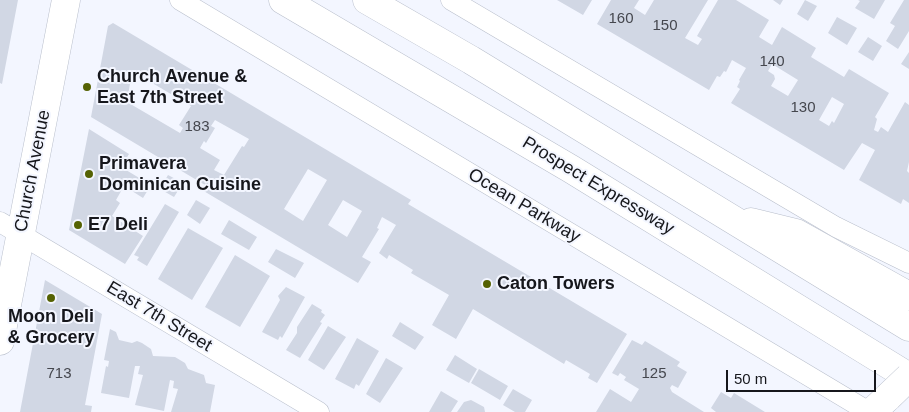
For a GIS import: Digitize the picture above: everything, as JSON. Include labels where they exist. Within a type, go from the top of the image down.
[{"type":"highway","name":"Church Avenue","points":[[0,341],[10,228],[66,0]]},
{"type":"highway","name":"Prospect Expressway","points":[[284,0],[571,169],[909,377]]},
{"type":"highway","points":[[367,0],[471,60],[909,327]]},
{"type":"highway","points":[[406,0],[444,25],[471,60]]},
{"type":"highway","points":[[723,215],[796,232],[909,296]]},
{"type":"highway","points":[[876,407],[909,377]]},
{"type":"street","name":"Ocean Parkway","points":[[180,0],[876,407]]},
{"type":"street","points":[[451,0],[836,227],[909,263]]},
{"type":"street","name":"East 7th Street","points":[[10,228],[319,412]]},
{"type":"building","points":[[0,0],[18,0],[2,84],[0,83]]},
{"type":"building","points":[[557,0],[592,0],[583,15]]},
{"type":"building","points":[[611,0],[639,0],[634,8],[645,15],[654,0],[708,0],[685,38],[698,45],[702,39],[697,36],[718,0],[736,0],[769,20],[759,37],[772,45],[782,27],[816,48],[811,57],[844,77],[849,69],[889,93],[875,117],[877,119],[874,130],[878,132],[881,127],[888,132],[905,102],[909,105],[909,162],[907,171],[909,173],[909,203],[903,199],[901,204],[859,180],[875,150],[862,143],[844,170],[731,103],[740,89],[737,87],[739,80],[746,68],[732,60],[726,72],[724,71],[720,77],[717,76],[709,90],[597,24]],"holes":[[[772,64],[798,80],[788,96],[771,86],[775,79],[774,75],[768,71]],[[832,97],[844,104],[834,123],[832,121],[829,126],[819,120]]]},
{"type":"building","points":[[773,0],[783,0],[780,5]]},
{"type":"building","points":[[805,0],[817,6],[808,21],[797,14]]},
{"type":"building","points":[[858,0],[885,0],[874,19],[855,8],[860,1]]},
{"type":"building","points":[[904,0],[909,0],[909,31],[898,49],[886,41],[895,26],[890,23]]},
{"type":"building","points":[[837,17],[857,28],[847,45],[828,33]]},
{"type":"building","points":[[113,23],[411,200],[408,204],[627,334],[597,383],[588,378],[590,374],[566,360],[564,364],[473,309],[456,339],[432,325],[449,295],[411,273],[413,270],[389,255],[387,259],[379,253],[396,225],[382,217],[377,228],[379,229],[362,257],[371,262],[358,283],[202,190],[205,185],[91,117],[108,26]],"holes":[[[132,71],[191,106],[179,125],[183,128],[180,133],[127,102]],[[215,120],[249,139],[244,147],[242,146],[224,175],[214,170],[220,160],[200,148],[204,141],[206,143],[215,128],[211,126]],[[308,169],[327,180],[303,221],[284,209]],[[343,200],[362,211],[347,237],[328,225]]]},
{"type":"building","points":[[868,37],[882,46],[873,61],[858,52]]},
{"type":"building","points":[[909,52],[909,69],[901,64]]},
{"type":"building","points":[[89,129],[129,154],[121,167],[151,185],[143,198],[124,186],[116,200],[120,203],[112,216],[143,236],[125,264],[69,230]]},
{"type":"building","points":[[168,175],[183,183],[174,197],[160,189]]},
{"type":"building","points":[[196,200],[210,208],[200,224],[187,215]]},
{"type":"building","points":[[165,204],[179,212],[147,266],[137,260],[139,257],[134,255]]},
{"type":"building","points":[[229,220],[257,237],[249,250],[221,234]]},
{"type":"building","points":[[188,228],[223,248],[192,300],[158,279]]},
{"type":"building","points":[[276,249],[304,263],[295,278],[268,262]]},
{"type":"building","points":[[235,255],[270,276],[240,327],[205,307]]},
{"type":"building","points":[[45,280],[102,314],[85,405],[92,406],[91,412],[20,412]]},
{"type":"building","points":[[286,287],[305,297],[282,338],[280,336],[278,340],[262,332],[280,300],[278,296]]},
{"type":"building","points":[[312,304],[322,310],[321,312],[325,315],[300,358],[286,350],[297,333],[297,327]]},
{"type":"building","points":[[400,322],[424,337],[415,350],[392,336]]},
{"type":"building","points":[[328,326],[346,337],[324,370],[308,360]]},
{"type":"building","points":[[110,329],[116,332],[119,340],[142,343],[151,349],[153,356],[175,357],[185,363],[188,369],[204,375],[206,383],[215,385],[210,412],[171,412],[178,389],[173,388],[174,381],[170,380],[164,411],[135,405],[143,375],[138,374],[140,366],[135,366],[129,398],[101,393],[106,366],[108,367],[109,361],[104,360]]},
{"type":"building","points":[[357,338],[379,351],[359,386],[356,384],[354,389],[335,379]]},
{"type":"building","points":[[632,340],[642,345],[645,341],[680,362],[677,366],[687,372],[678,388],[672,385],[670,388],[672,392],[704,412],[596,412],[610,389],[631,402],[639,389],[624,380],[626,377],[620,373],[618,376],[612,373]]},
{"type":"building","points":[[455,355],[477,369],[469,383],[446,370]]},
{"type":"building","points":[[386,358],[403,368],[380,403],[366,394]]},
{"type":"building","points":[[479,369],[508,386],[500,400],[471,383]]},
{"type":"building","points":[[513,389],[532,400],[525,412],[515,412],[503,405]]},
{"type":"building","points":[[441,391],[458,401],[451,412],[429,412]]},
{"type":"building","points":[[721,392],[731,398],[734,393],[765,412],[716,412],[711,408]]},
{"type":"building","points":[[471,400],[484,407],[485,412],[457,412],[464,402]]},
{"type":"place","name":"Church Avenue & East 7th Street","points":[[87,87]]},
{"type":"place","name":"Primavera Dominican Cuisine","points":[[89,174]]},
{"type":"place","name":"E7 Deli","points":[[78,225]]},
{"type":"place","name":"Caton Towers","points":[[487,284]]},
{"type":"place","name":"Moon Deli & Grocery","points":[[51,298]]}]
